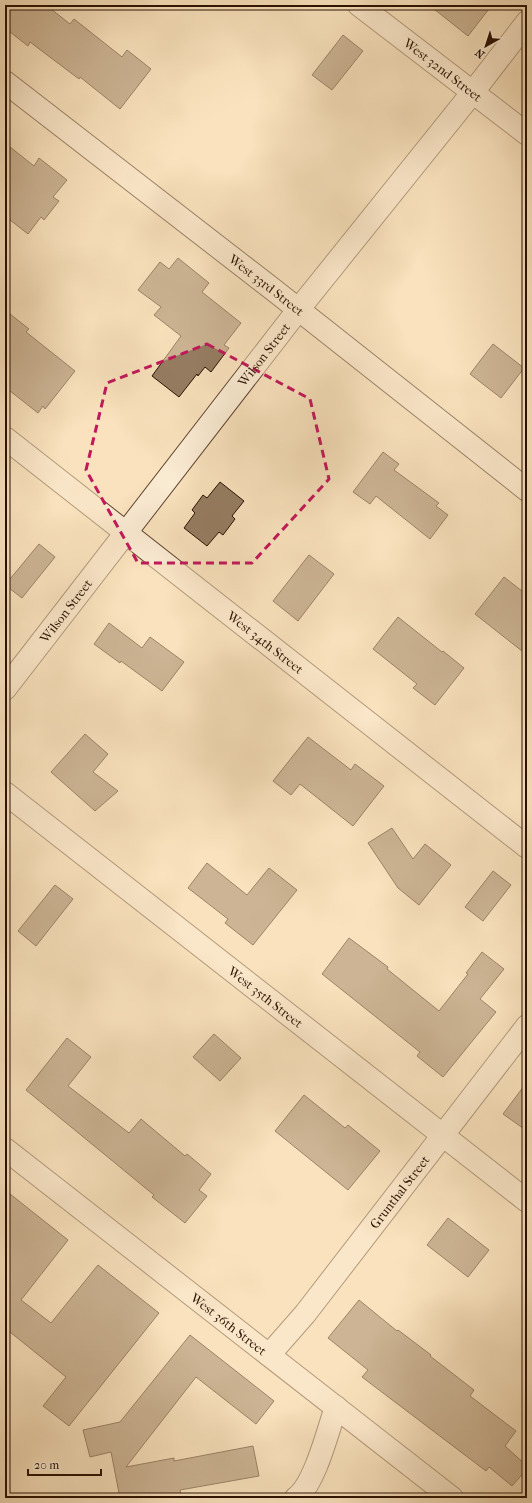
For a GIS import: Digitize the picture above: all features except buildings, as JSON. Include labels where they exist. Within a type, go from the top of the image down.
[{"type":"street","name":"West 32nd Street","points":[[359,5],[527,134]]},
{"type":"street","name":"Wilson Street","points":[[5,690],[298,310],[473,92],[527,22]]},
{"type":"street","name":"West 33rd Street","points":[[5,82],[527,490]]},
{"type":"street","name":"West 34th Street","points":[[5,438],[527,847]]},
{"type":"street","name":"West 35th Street","points":[[5,793],[527,1201]]},
{"type":"street","name":"Grunthal Street","points":[[269,1355],[305,1314],[527,1026]]},
{"type":"street","name":"West 36th Street","points":[[5,1148],[452,1498]]},
{"type":"street","points":[[296,1498],[300,1495],[312,1477],[336,1407]]},
{"type":"highlighted area","points":[[207,344],[310,399],[329,479],[252,563],[138,563],[86,470],[107,383]]}]
